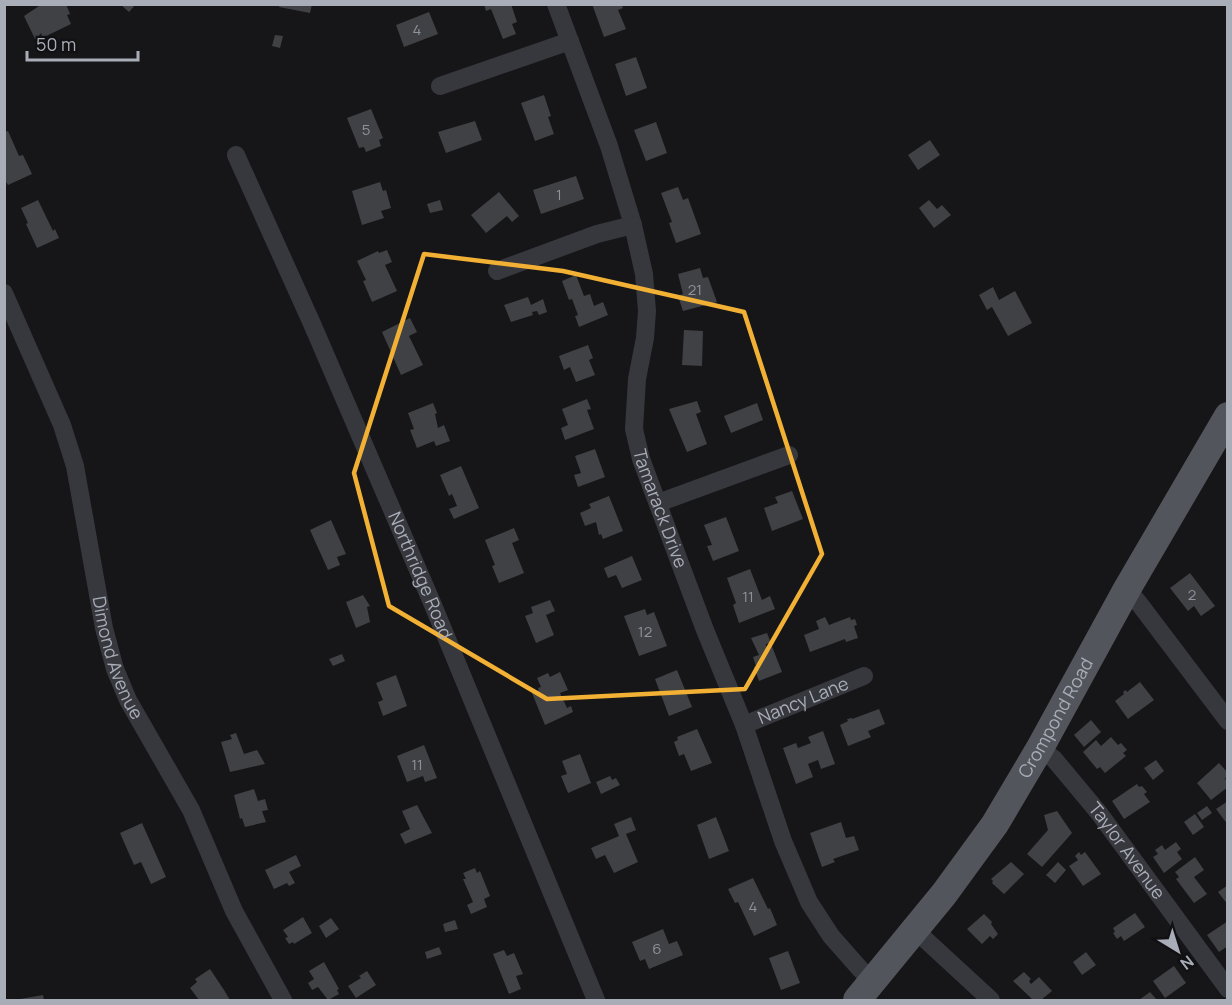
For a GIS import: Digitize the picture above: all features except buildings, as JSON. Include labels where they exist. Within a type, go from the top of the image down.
[{"type":"main road","name":"Crompond Road","points":[[866,990],[944,894],[995,824],[1227,416]]},
{"type":"street","name":"Tamarack Drive","points":[[556,4],[609,146],[633,225],[644,274],[647,311],[645,338],[637,379],[634,429],[641,459],[705,630],[744,725],[783,840],[809,902],[831,936],[861,970],[866,990]]},
{"type":"street","points":[[440,86],[570,41]]},
{"type":"street","name":"Northridge Road","points":[[236,155],[314,326],[596,1000]]},
{"type":"street","points":[[496,271],[597,234],[633,225]]},
{"type":"street","name":"Dimond Avenue","points":[[4,293],[62,425],[75,466],[104,628],[115,669],[128,700],[191,810],[234,911],[283,1000]]},
{"type":"street","points":[[658,503],[789,456]]},
{"type":"street","points":[[1127,589],[1227,721]]},
{"type":"street","name":"Nancy Lane","points":[[744,725],[864,676]]},
{"type":"street","name":"Taylor Avenue","points":[[1040,748],[1054,759],[1099,813],[1227,989]]},
{"type":"street","points":[[915,930],[991,1000]]},
{"type":"highlighted area","points":[[424,254],[563,271],[744,312],[822,554],[745,689],[547,699],[389,606],[354,473]]}]
